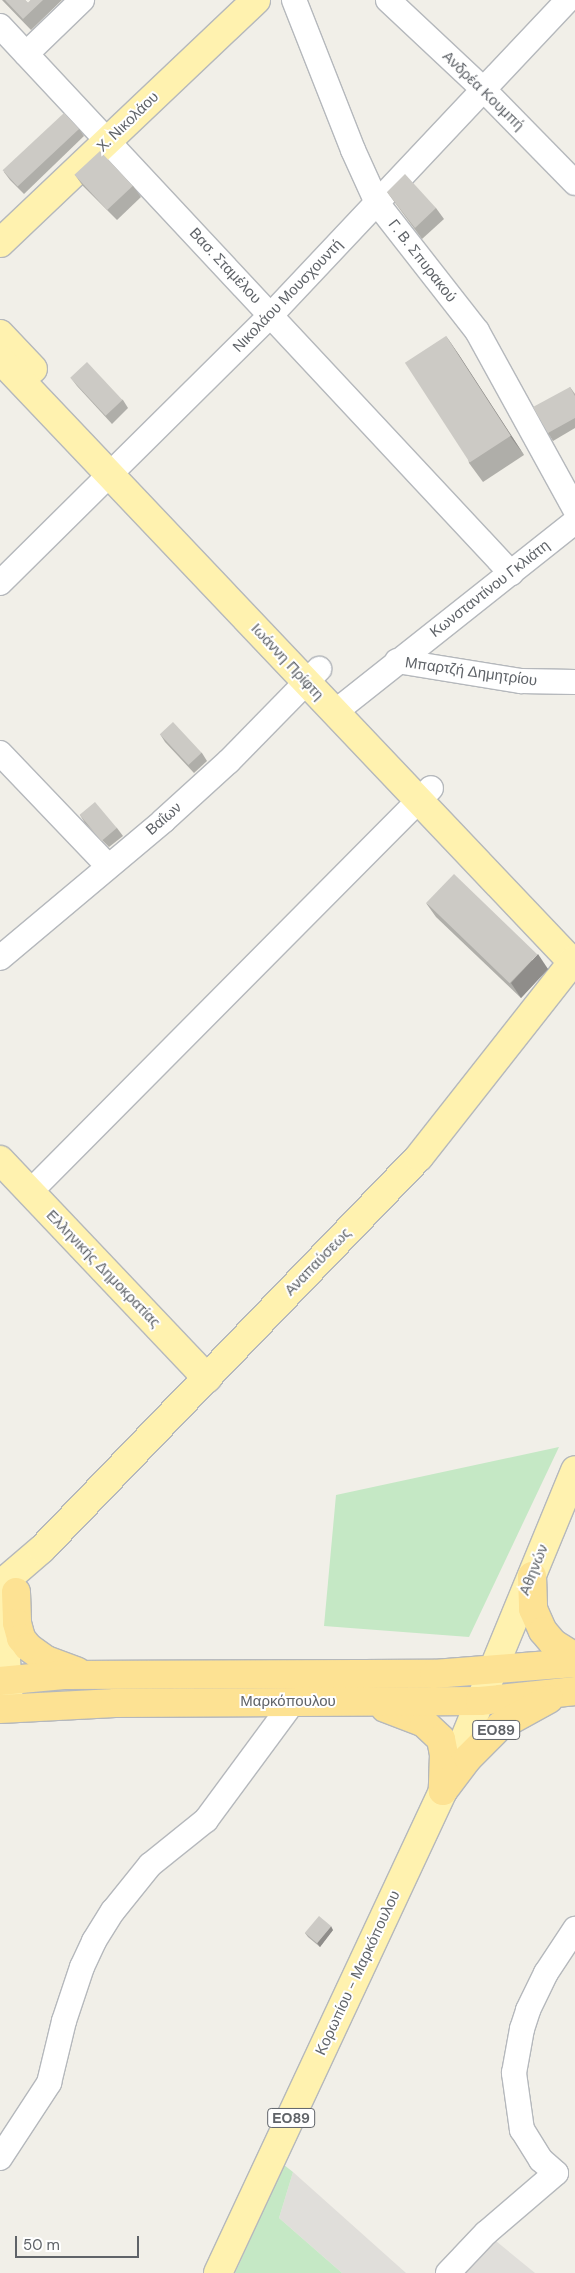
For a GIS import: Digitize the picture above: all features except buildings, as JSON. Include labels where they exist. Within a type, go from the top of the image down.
[{"type":"highway","points":[[532,1576],[534,1609],[543,1631],[553,1643],[575,1657]]},
{"type":"highway","points":[[8,1588],[21,1638],[28,1647],[46,1660],[75,1671],[114,1675]]},
{"type":"highway","name":"Μαρκόπουλου","points":[[3,1681],[64,1675],[434,1674],[493,1671],[575,1663]]},
{"type":"highway","name":"Μαρκόπουλου","points":[[4,1709],[115,1703],[480,1701],[571,1691]]},
{"type":"highway","name":"ΕΟ89","points":[[443,1791],[468,1758],[500,1726],[537,1704],[571,1691]]},
{"type":"highway","points":[[365,1702],[412,1717],[434,1730],[441,1739],[444,1754],[443,1791]]},
{"type":"main road","name":"Χ. Νικολάου","points":[[0,243],[256,0]]},
{"type":"main road","name":"Ιωάννη Πρίφτη","points":[[0,334],[116,469],[425,794],[574,956]]},
{"type":"main road","name":"Ιωάννη Πρίφτη","points":[[0,359],[116,469]]},
{"type":"main road","name":"Ιωάννη Πρίφτη","points":[[425,794],[508,868],[574,956]]},
{"type":"main road","name":"Αναπαύσεως","points":[[4,1709],[3,1681],[8,1618],[8,1588],[42,1549],[419,1157],[574,956]]},
{"type":"main road","name":"Ελληνικής Δημοκρατίας","points":[[0,1160],[207,1378]]},
{"type":"main road","name":"Αθηνών","points":[[493,1671],[575,1470]]},
{"type":"main road","name":"Κορωπίου - Μαρκόπουλου","points":[[218,2273],[443,1791],[493,1671]]},
{"type":"street","points":[[26,54],[82,0]]},
{"type":"street","name":"Γ. Β. Σπυρακού","points":[[294,0],[353,150],[377,203],[476,330],[575,509]]},
{"type":"street","name":"Ανδρέα Κουμπή","points":[[388,0],[484,90],[575,183]]},
{"type":"street","name":"Νικολάου Μουσχουντή","points":[[0,583],[271,315],[565,6]]},
{"type":"street","name":"Βασ. Σταμέλου","points":[[0,26],[511,572]]},
{"type":"street","name":"Κωνσταντίνου Γκλιάτη","points":[[342,706],[575,522]]},
{"type":"street","name":"Μπαρτζή Δημητρίου","points":[[397,661],[521,681],[575,682]]},
{"type":"street","name":"Βαΐων","points":[[0,958],[163,821],[229,761],[313,676]]},
{"type":"street","points":[[0,753],[108,866]]},
{"type":"street","points":[[30,1192],[425,794]]},
{"type":"street","points":[[0,2158],[49,2083],[64,2021],[82,1967],[94,1941],[113,1911],[150,1865],[206,1820],[293,1702]]},
{"type":"street","points":[[448,2273],[486,2233],[556,2173],[541,2160],[522,2130],[514,2073],[522,2029],[528,2010],[546,1973],[575,1929]]},
{"type":"shaded area","points":[[293,2172],[406,2273],[342,2273],[279,2218]]},
{"type":"shaded area","points":[[491,2237],[535,2273],[456,2273]]},
{"type":"green space","points":[[559,1447],[469,1637],[324,1626],[336,1495]]},
{"type":"green space","points":[[284,2165],[293,2172],[279,2218],[342,2273],[235,2273]]}]
